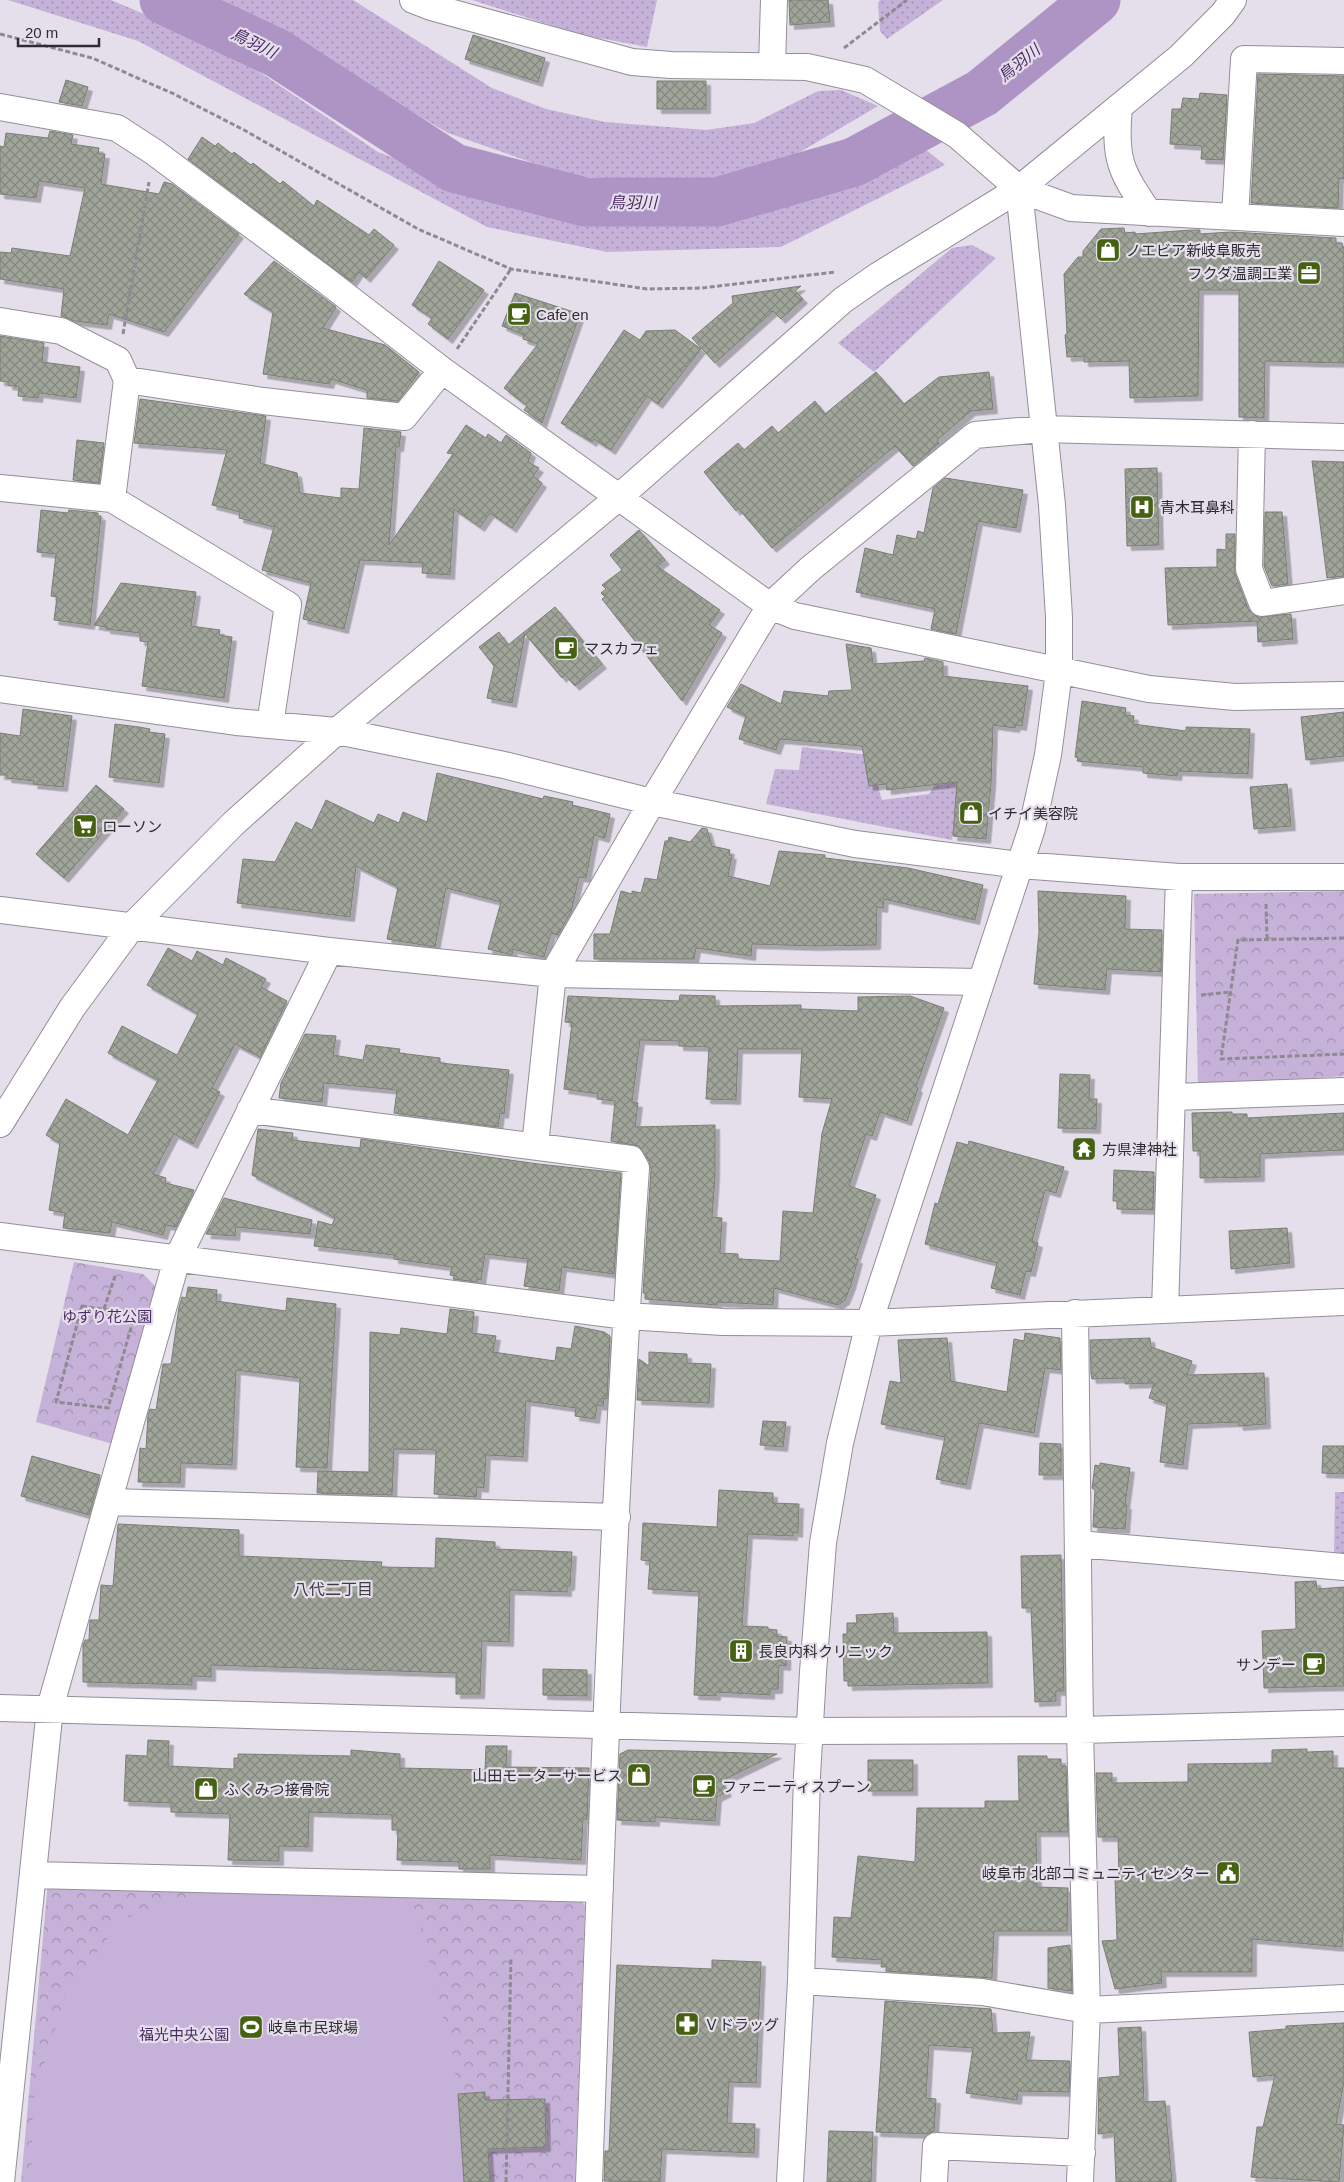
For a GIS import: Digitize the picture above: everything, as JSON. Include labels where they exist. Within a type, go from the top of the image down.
[{"type":"street","points":[[412,0],[431,7],[632,62],[672,65],[807,67],[865,80],[957,136],[989,161],[1019,189],[1071,208],[1344,223]]},
{"type":"street","points":[[772,66],[774,0]]},
{"type":"street","points":[[0,1124],[72,1008],[133,926],[234,823],[337,731],[619,497],[843,300],[879,275],[1019,189],[1181,56],[1223,14],[1233,0]]},
{"type":"street","points":[[1235,217],[1244,58],[1344,61]]},
{"type":"street","points":[[0,107],[117,128],[154,152],[442,370],[770,606],[795,616],[1059,672],[1149,689],[1235,697],[1344,695]]},
{"type":"street","points":[[1119,107],[1116,140],[1118,159],[1130,184],[1149,213]]},
{"type":"street","points":[[790,2182],[801,1981],[810,1731],[823,1543],[840,1444],[869,1323],[1020,865],[1048,754],[1059,672],[1059,617],[1052,505],[1042,429],[1019,189]]},
{"type":"street","points":[[0,321],[62,331],[122,370],[263,401],[404,417],[442,370]]},
{"type":"street","points":[[112,499],[122,370]]},
{"type":"street","points":[[535,1146],[553,974],[652,802],[770,606],[811,568],[976,435],[1042,429],[1344,437]]},
{"type":"street","points":[[1252,434],[1249,569],[1262,602],[1344,591]]},
{"type":"street","points":[[0,488],[112,499],[288,605],[270,725]]},
{"type":"street","points":[[0,690],[270,725],[337,731],[504,765],[652,802],[855,844],[1020,865],[1179,877],[1344,877]]},
{"type":"street","points":[[1165,1310],[1179,877]]},
{"type":"street","points":[[0,910],[329,951],[553,974],[980,982]]},
{"type":"street","points":[[1,2182],[50,1708],[177,1259],[329,951]]},
{"type":"street","points":[[1173,1098],[1344,1091]]},
{"type":"street","points":[[250,1110],[631,1159],[636,1168],[626,1316],[606,1727],[589,2182]]},
{"type":"street","points":[[0,1236],[626,1316],[723,1322],[869,1323],[1344,1302]]},
{"type":"street","points":[[1075,1313],[1080,1730],[1087,2010],[1080,2182]]},
{"type":"street","points":[[109,1502],[616,1517]]},
{"type":"street","points":[[1078,1544],[1344,1567]]},
{"type":"street","points":[[0,1708],[50,1708],[606,1727],[810,1731],[1080,1730],[1344,1723]]},
{"type":"street","points":[[34,1876],[600,1889]]},
{"type":"street","points":[[801,1981],[982,1992],[1087,2010],[1344,1998]]},
{"type":"street","points":[[934,2182],[936,2146],[1082,2153]]},
{"type":"path","points":[[819,70],[907,0]]},
{"type":"path","points":[[0,34],[92,58],[172,93],[244,130],[418,229],[511,269],[646,289],[702,288],[833,272],[879,275]]},
{"type":"path","points":[[122,370],[154,152]]},
{"type":"path","points":[[442,370],[511,269]]},
{"type":"path","points":[[1265,878],[1267,940]]},
{"type":"path","points":[[1344,938],[1238,940],[1220,1059],[1344,1054]]},
{"type":"path","points":[[104,1309],[123,1252]]},
{"type":"path","points":[[82,1306],[104,1309],[135,1314],[108,1408],[56,1402],[82,1306]]},
{"type":"path","points":[[506,2182],[511,1957]]},
{"type":"green space","points":[[8,0],[111,0],[224,48],[378,152],[549,213],[701,225],[920,145],[945,165],[781,247],[607,252],[487,227],[138,41]]},
{"type":"green space","points":[[210,0],[353,0],[492,88],[546,109],[605,122],[706,130],[754,123],[818,91],[841,90],[878,106],[780,164],[696,183],[570,176],[448,133],[299,46]]},
{"type":"green space","points":[[472,0],[657,0],[647,47],[578,34]]},
{"type":"green space","points":[[880,0],[943,0],[887,39],[880,31],[878,3]]},
{"type":"green space","points":[[972,245],[996,258],[874,372],[838,343],[952,248]]},
{"type":"green space","points":[[802,747],[869,755],[882,800],[929,794],[939,778],[967,781],[955,819],[952,840],[766,804],[775,769],[799,770]]},
{"type":"green space","points":[[1344,891],[1344,1076],[1198,1086],[1194,894]]},
{"type":"green space","name":"ゆずり花公園","points":[[74,1262],[143,1274],[160,1291],[116,1445],[36,1422]]},
{"type":"green space","points":[[1335,1492],[1344,1492],[1344,1554],[1334,1554]]},
{"type":"green space","name":"岐阜市民球場","points":[[48,1881],[576,1896],[585,1905],[575,2182],[21,2182]]},
{"type":"green space","name":"岐阜市民球場","points":[[208,1890],[393,1894],[404,1899],[418,1918],[454,2059],[464,2182],[31,2182],[33,2101],[66,1994],[121,1920]]},
{"type":"building","points":[[789,0],[828,0],[830,22],[790,25]]},
{"type":"building","points":[[473,35],[545,58],[538,82],[465,59]]},
{"type":"building","points":[[1258,74],[1344,76],[1344,179],[1339,178],[1338,208],[1251,203]]},
{"type":"building","points":[[66,80],[88,87],[82,106],[59,102]]},
{"type":"building","points":[[657,81],[706,81],[706,109],[657,109]]},
{"type":"building","points":[[1200,93],[1227,95],[1223,160],[1201,159],[1202,146],[1170,144],[1172,109],[1181,109],[1183,98],[1199,99]]},
{"type":"building","points":[[50,131],[73,135],[71,144],[99,148],[98,154],[105,154],[101,184],[159,194],[164,182],[172,184],[239,234],[164,332],[109,314],[107,325],[75,321],[61,316],[64,289],[0,279],[0,252],[11,253],[12,248],[70,256],[85,188],[39,181],[36,198],[0,194],[0,146],[4,147],[6,133],[48,138]]},
{"type":"building","points":[[202,137],[215,146],[218,143],[232,154],[234,152],[251,165],[253,163],[280,184],[283,181],[314,206],[317,200],[369,235],[374,229],[394,245],[366,278],[359,272],[352,282],[188,159]]},
{"type":"building","points":[[1124,228],[1125,233],[1135,232],[1135,234],[1200,230],[1200,234],[1231,232],[1336,238],[1336,243],[1342,243],[1344,249],[1344,363],[1265,361],[1264,418],[1239,417],[1239,290],[1199,290],[1198,396],[1130,398],[1129,361],[1084,362],[1084,356],[1067,357],[1065,335],[1067,334],[1064,274],[1078,257],[1083,257],[1083,251],[1101,229]]},
{"type":"building","points":[[274,261],[336,307],[323,328],[385,345],[419,372],[398,401],[367,398],[367,390],[331,379],[329,384],[263,374],[273,312],[244,294]]},
{"type":"building","points":[[439,261],[484,290],[448,339],[428,324],[432,318],[412,305]]},
{"type":"building","points":[[801,286],[795,291],[803,299],[781,319],[773,311],[715,363],[692,338],[733,303],[732,296]]},
{"type":"building","points":[[515,293],[580,314],[542,423],[524,410],[527,406],[504,388],[538,344],[523,339],[524,335],[502,326]]},
{"type":"building","points":[[624,330],[640,340],[646,331],[675,330],[701,349],[658,404],[647,396],[611,450],[594,439],[592,442],[561,423]]},
{"type":"building","points":[[0,336],[44,343],[42,362],[80,367],[76,398],[39,393],[38,398],[18,396],[19,387],[0,381]]},
{"type":"building","points":[[876,372],[904,404],[939,377],[989,372],[993,409],[971,411],[937,440],[939,443],[913,466],[895,446],[772,548],[738,508],[736,511],[704,472],[738,443],[744,450],[772,426],[778,433],[815,401],[825,414]]},
{"type":"building","points":[[140,399],[266,416],[260,463],[297,473],[300,493],[341,498],[341,488],[359,489],[364,428],[401,432],[399,447],[396,447],[389,545],[453,454],[447,453],[466,425],[486,438],[488,434],[501,443],[506,435],[531,453],[528,462],[539,468],[533,476],[542,483],[512,528],[490,513],[480,527],[454,509],[450,575],[422,573],[423,563],[360,560],[344,629],[303,619],[311,583],[262,570],[274,527],[239,518],[240,512],[212,505],[227,450],[134,443]]},
{"type":"building","points":[[77,440],[104,443],[99,483],[73,480]]},
{"type":"building","points":[[1312,461],[1344,462],[1344,576],[1327,578]]},
{"type":"building","name":"青木耳鼻科","points":[[1157,468],[1159,545],[1127,546],[1125,469]]},
{"type":"building","points":[[945,478],[1023,490],[1016,528],[978,521],[956,634],[931,629],[935,609],[856,592],[865,548],[893,555],[897,535],[916,539],[918,531],[924,533],[933,488]]},
{"type":"building","points":[[41,510],[68,513],[69,510],[98,513],[98,516],[101,516],[90,625],[54,620],[57,597],[51,596],[56,554],[37,552]]},
{"type":"building","points":[[1265,512],[1282,512],[1288,584],[1272,586],[1264,566]]},
{"type":"building","points":[[639,530],[665,560],[657,566],[720,610],[709,625],[722,633],[682,701],[602,599],[605,597],[601,593],[606,589],[602,585],[622,570],[610,555]]},
{"type":"building","points":[[1226,534],[1235,534],[1235,574],[1248,609],[1258,617],[1291,614],[1293,639],[1258,642],[1257,621],[1168,625],[1165,568],[1217,567],[1217,549],[1226,550]]},
{"type":"building","points":[[121,583],[196,592],[191,626],[220,630],[219,635],[232,637],[224,698],[142,686],[148,642],[140,641],[140,633],[106,629],[106,627],[94,625]]},
{"type":"building","points":[[555,607],[602,664],[575,686],[565,675],[562,678],[525,634],[512,703],[487,698],[494,666],[479,647],[499,632],[508,645]]},
{"type":"building","points":[[846,644],[871,648],[873,664],[924,661],[925,658],[943,662],[943,676],[1028,686],[1022,726],[1016,725],[1015,728],[993,725],[991,784],[986,839],[953,836],[957,782],[887,790],[886,784],[869,786],[862,746],[780,739],[776,750],[739,739],[746,716],[727,707],[741,684],[781,704],[784,691],[828,696],[829,691],[852,690]]},
{"type":"building","points":[[1082,701],[1126,708],[1125,715],[1134,716],[1133,724],[1186,731],[1186,727],[1250,729],[1248,774],[1178,771],[1177,776],[1143,773],[1143,767],[1077,761],[1078,758],[1075,757]]},
{"type":"building","points":[[23,709],[72,716],[63,787],[33,784],[34,781],[7,778],[7,775],[0,775],[0,733],[20,736]]},
{"type":"building","points":[[1344,712],[1344,756],[1306,760],[1301,717]]},
{"type":"building","points":[[115,724],[150,729],[149,732],[165,734],[159,783],[109,777]]},
{"type":"building","points":[[437,773],[543,799],[544,796],[573,802],[572,805],[610,814],[605,838],[594,835],[586,878],[579,877],[571,912],[558,935],[551,933],[544,957],[513,949],[512,955],[488,949],[501,902],[446,888],[435,947],[387,939],[398,887],[356,866],[350,917],[237,903],[243,859],[275,862],[296,822],[312,830],[326,800],[374,823],[378,814],[399,823],[403,812],[427,822]]},
{"type":"building","points":[[1287,784],[1291,826],[1254,829],[1250,787]]},
{"type":"building","name":"ローソン","points":[[96,785],[124,809],[64,878],[36,854]]},
{"type":"building","points":[[702,828],[707,829],[712,846],[730,850],[729,855],[732,855],[728,876],[770,886],[779,851],[825,855],[825,858],[908,868],[983,885],[975,920],[884,899],[883,908],[877,907],[876,945],[752,944],[751,956],[696,948],[694,959],[594,959],[594,934],[610,934],[621,891],[632,894],[632,891],[641,893],[645,878],[657,880],[665,841],[668,841],[669,837],[690,842]]},
{"type":"building","points":[[1038,891],[1126,896],[1125,929],[1162,930],[1161,972],[1107,969],[1105,990],[1034,984],[1039,932]]},
{"type":"building","points":[[168,948],[192,961],[197,951],[223,965],[226,958],[266,979],[261,987],[287,1001],[260,1057],[235,1044],[212,1088],[220,1092],[193,1144],[174,1134],[153,1174],[166,1178],[165,1183],[194,1190],[176,1227],[166,1225],[163,1235],[112,1222],[110,1233],[63,1228],[65,1213],[49,1210],[60,1143],[46,1135],[66,1099],[128,1135],[158,1080],[108,1053],[122,1026],[177,1055],[198,1014],[147,985]]},
{"type":"building","points":[[680,995],[715,996],[715,1006],[801,1005],[801,1009],[858,1011],[858,997],[910,996],[944,1008],[916,1087],[918,1088],[907,1121],[880,1112],[872,1136],[866,1134],[849,1186],[876,1195],[855,1259],[858,1259],[851,1285],[845,1300],[838,1305],[774,1288],[773,1305],[717,1302],[717,1305],[645,1299],[645,1293],[643,1293],[651,1169],[649,1161],[639,1146],[611,1141],[615,1101],[597,1099],[598,1094],[564,1089],[572,1023],[565,1022],[568,996],[679,1001]],"holes":[[[640,1040],[679,1041],[679,1046],[709,1047],[706,1099],[736,1100],[738,1049],[802,1049],[799,1097],[832,1099],[822,1133],[813,1213],[783,1211],[780,1261],[738,1259],[738,1254],[720,1253],[722,1218],[712,1217],[715,1176],[715,1125],[635,1127],[638,1103],[632,1102]]]},
{"type":"building","points":[[305,1034],[336,1036],[333,1055],[363,1060],[366,1045],[400,1049],[399,1053],[440,1058],[440,1063],[509,1070],[504,1114],[500,1113],[498,1127],[394,1113],[397,1090],[324,1083],[322,1102],[279,1098],[281,1083]]},
{"type":"building","points":[[1060,1074],[1090,1075],[1089,1099],[1097,1099],[1096,1129],[1058,1128]]},
{"type":"building","points":[[1232,1112],[1232,1114],[1247,1114],[1247,1118],[1344,1113],[1344,1150],[1260,1154],[1260,1177],[1200,1178],[1200,1151],[1193,1151],[1192,1113]]},
{"type":"building","points":[[258,1129],[293,1133],[292,1140],[360,1148],[361,1139],[538,1164],[621,1173],[614,1274],[562,1267],[559,1291],[524,1286],[528,1259],[485,1254],[481,1280],[477,1279],[477,1282],[453,1279],[454,1276],[450,1275],[452,1267],[394,1259],[394,1255],[314,1246],[318,1221],[332,1225],[335,1218],[252,1175]]},
{"type":"building","points":[[969,1141],[1064,1167],[1056,1193],[1045,1190],[1032,1241],[1038,1243],[1031,1272],[1026,1271],[1020,1295],[991,1288],[997,1263],[925,1244],[935,1203],[938,1204],[957,1142],[968,1145]]},
{"type":"building","points":[[1114,1170],[1154,1172],[1153,1210],[1117,1209],[1117,1201],[1113,1201]]},
{"type":"building","points":[[224,1198],[312,1220],[310,1234],[236,1227],[235,1236],[206,1234]]},
{"type":"building","points":[[1287,1228],[1290,1263],[1231,1269],[1229,1231]]},
{"type":"building","points":[[188,1287],[217,1290],[216,1301],[286,1311],[287,1298],[336,1304],[327,1468],[296,1467],[300,1378],[236,1370],[232,1465],[181,1463],[180,1483],[138,1482],[140,1448],[146,1449],[148,1415],[150,1409],[156,1410],[163,1364],[171,1364],[179,1307],[182,1297],[186,1298]]},
{"type":"building","points":[[450,1309],[474,1312],[472,1333],[496,1336],[493,1352],[555,1361],[557,1347],[571,1349],[575,1326],[604,1332],[610,1336],[607,1399],[604,1398],[603,1406],[597,1405],[595,1419],[575,1416],[576,1408],[526,1401],[523,1457],[486,1455],[484,1488],[477,1487],[476,1497],[434,1494],[436,1450],[394,1449],[392,1495],[317,1493],[318,1471],[369,1472],[370,1332],[400,1335],[401,1328],[447,1334]]},
{"type":"building","points":[[1025,1333],[1060,1338],[1061,1370],[1045,1368],[1034,1433],[979,1423],[966,1485],[936,1479],[945,1437],[881,1424],[890,1381],[901,1383],[898,1340],[947,1338],[951,1381],[1007,1392],[1014,1339],[1024,1341]]},
{"type":"building","points":[[1150,1338],[1151,1347],[1192,1361],[1187,1375],[1264,1373],[1266,1424],[1239,1426],[1238,1422],[1188,1424],[1183,1465],[1160,1462],[1167,1404],[1149,1398],[1154,1383],[1125,1384],[1125,1378],[1092,1379],[1091,1374],[1090,1340]]},
{"type":"building","points":[[649,1352],[687,1354],[687,1363],[711,1364],[709,1403],[637,1400],[639,1359],[649,1366]]},
{"type":"building","points":[[763,1421],[786,1422],[783,1447],[760,1445]]},
{"type":"building","points":[[1040,1443],[1061,1444],[1061,1475],[1039,1475]]},
{"type":"building","points":[[1323,1446],[1344,1446],[1344,1474],[1322,1473]]},
{"type":"building","points":[[32,1456],[100,1475],[89,1515],[21,1496]]},
{"type":"building","points":[[1100,1463],[1130,1468],[1125,1505],[1127,1505],[1125,1529],[1093,1527],[1095,1490],[1092,1488],[1095,1465],[1100,1466]]},
{"type":"building","points":[[719,1490],[773,1493],[773,1503],[799,1504],[798,1533],[793,1532],[793,1536],[748,1534],[742,1626],[768,1627],[768,1629],[777,1630],[777,1636],[787,1637],[786,1666],[779,1665],[778,1689],[770,1689],[770,1695],[716,1692],[716,1696],[694,1695],[699,1592],[648,1589],[650,1561],[641,1560],[643,1523],[717,1527]]},
{"type":"building","points":[[118,1524],[239,1530],[239,1556],[382,1562],[381,1567],[435,1568],[436,1538],[495,1542],[495,1549],[572,1552],[570,1586],[567,1586],[567,1592],[510,1590],[509,1642],[482,1641],[480,1694],[456,1694],[456,1673],[211,1665],[211,1677],[192,1676],[192,1685],[83,1682],[83,1645],[85,1640],[89,1640],[90,1620],[99,1620],[101,1585],[113,1586]]},
{"type":"building","points":[[1061,1555],[1064,1691],[1056,1691],[1056,1701],[1035,1702],[1031,1608],[1022,1608],[1021,1556]]},
{"type":"building","points":[[1316,1581],[1317,1589],[1344,1587],[1344,1686],[1264,1688],[1262,1631],[1296,1629],[1295,1582]]},
{"type":"building","points":[[893,1613],[894,1633],[987,1632],[988,1683],[848,1686],[848,1681],[844,1681],[843,1634],[847,1634],[847,1623],[857,1623],[856,1615]]},
{"type":"building","points":[[543,1669],[587,1670],[587,1696],[543,1695]]},
{"type":"building","points":[[148,1740],[169,1741],[168,1766],[234,1769],[234,1758],[238,1758],[238,1754],[351,1756],[351,1750],[400,1754],[400,1768],[485,1770],[486,1746],[507,1746],[506,1767],[589,1768],[587,1819],[583,1819],[581,1860],[490,1855],[490,1869],[459,1869],[459,1862],[397,1860],[398,1830],[392,1830],[392,1815],[309,1812],[308,1847],[279,1846],[279,1861],[228,1860],[230,1814],[171,1812],[171,1803],[124,1801],[126,1755],[147,1756]]},
{"type":"building","points":[[1307,1749],[1307,1752],[1333,1751],[1333,1768],[1344,1768],[1344,1919],[1342,1947],[1252,1939],[1252,1972],[1161,1972],[1162,1983],[1115,1989],[1102,1941],[1117,1940],[1115,1879],[1119,1879],[1118,1837],[1098,1837],[1096,1773],[1112,1773],[1112,1783],[1188,1782],[1188,1764],[1272,1763],[1272,1750]]},
{"type":"building","points":[[628,1750],[777,1754],[721,1781],[727,1792],[717,1797],[715,1821],[655,1817],[655,1822],[617,1820],[620,1754]]},
{"type":"building","points":[[1018,1756],[1047,1756],[1047,1759],[1061,1759],[1061,1766],[1066,1766],[1068,1832],[1036,1832],[1037,1887],[1068,1888],[1067,1931],[994,1931],[992,1978],[886,1971],[887,1967],[881,1967],[882,1960],[832,1957],[834,1917],[851,1918],[858,1856],[915,1862],[917,1808],[985,1808],[985,1801],[1019,1801]]},
{"type":"building","points":[[868,1760],[913,1760],[913,1791],[868,1791]]},
{"type":"building","points":[[1070,1945],[1072,1991],[1048,1988],[1048,1948]]},
{"type":"building","name":"Ｖドラッグ","points":[[712,1960],[761,1962],[756,2083],[729,2082],[727,2123],[755,2124],[754,2153],[662,2149],[660,2182],[604,2181],[605,2151],[609,2151],[617,1965],[712,1969]]},
{"type":"building","points":[[885,2001],[991,2009],[993,2033],[1030,2032],[1026,2060],[1070,2061],[1069,2092],[1018,2091],[1017,2100],[966,2093],[973,2048],[929,2045],[926,2098],[936,2099],[934,2131],[927,2134],[876,2132]]},
{"type":"building","points":[[1344,2023],[1344,2082],[1336,2124],[1344,2125],[1339,2182],[1251,2177],[1257,2127],[1263,2127],[1275,2075],[1253,2077],[1249,2032],[1286,2029],[1286,2026]]},
{"type":"building","points":[[1141,2027],[1144,2102],[1165,2101],[1172,2182],[1116,2182],[1114,2132],[1098,2134],[1099,2078],[1120,2076],[1118,2028]]},
{"type":"building","points":[[485,2092],[485,2100],[545,2099],[546,2147],[488,2149],[490,2182],[464,2182],[458,2094]]},
{"type":"building","points":[[829,2131],[873,2132],[871,2182],[827,2182]]},
{"type":"waterway","name":"鳥羽川","points":[[164,0],[277,53],[454,168],[585,202],[717,202],[854,162],[982,93],[1096,0]]},
{"type":"place","name":"ノエビア新岐阜販売","points":[[1108,250]]},
{"type":"place","name":"フクダ温調工業","points":[[1309,273]]},
{"type":"place","name":"Cafe en","points":[[519,314]]},
{"type":"place","name":"青木耳鼻科","points":[[1142,507]]},
{"type":"place","name":"マスカフェ","points":[[566,648]]},
{"type":"place","name":"イチイ美容院","points":[[971,813]]},
{"type":"place","name":"ローソン","points":[[85,826]]},
{"type":"place","name":"方県津神社","points":[[1084,1149]]},
{"type":"place","name":"長良内科クリニック","points":[[741,1651]]},
{"type":"place","name":"サンデー","points":[[1314,1664]]},
{"type":"place","name":"山田モーターサービス","points":[[639,1775]]},
{"type":"place","name":"ファニーティスプーン","points":[[704,1786]]},
{"type":"place","name":"ふくみつ接骨院","points":[[206,1789]]},
{"type":"place","name":"岐阜市 北部コミュニティセンター","points":[[1228,1873]]},
{"type":"place","name":"Ｖドラッグ","points":[[687,2024]]},
{"type":"place","name":"岐阜市民球場","points":[[251,2027]]},
{"type":"district","name":"八代二丁目","points":[[333,1589]]},
{"type":"park label","name":"福光中央公園","points":[[184,2034]]}]
